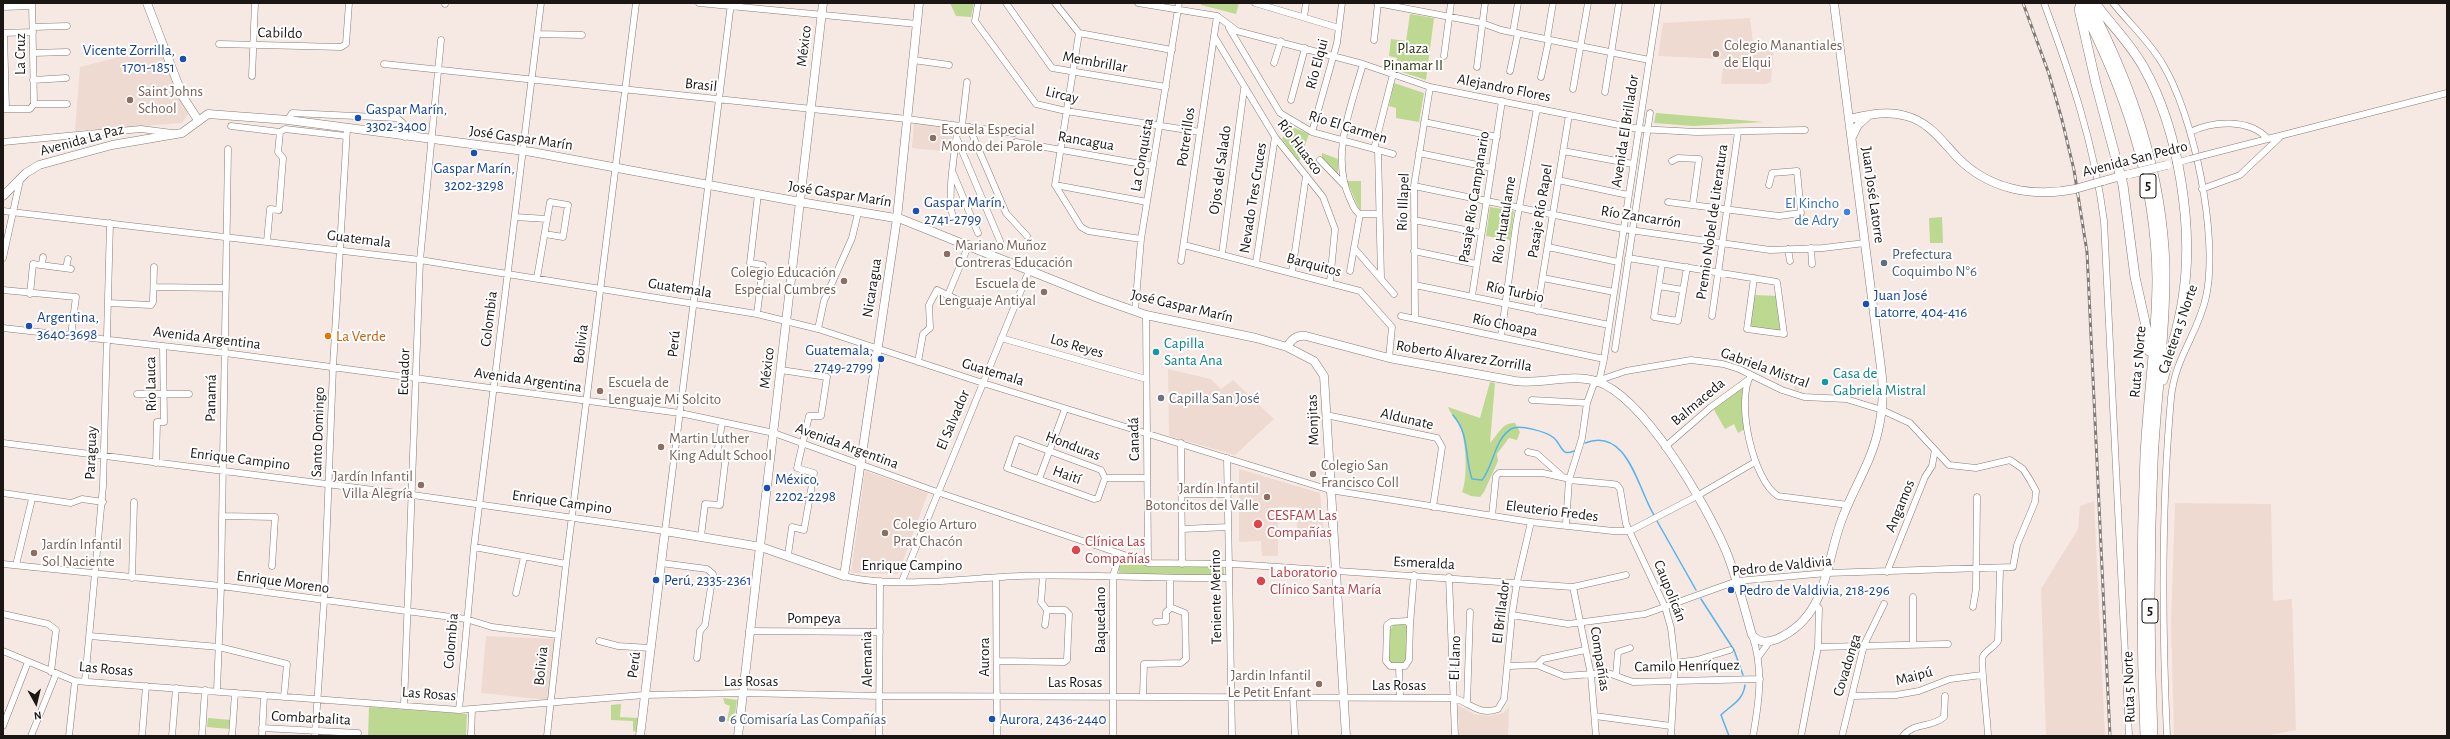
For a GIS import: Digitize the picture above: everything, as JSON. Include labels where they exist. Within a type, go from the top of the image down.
[{"type":"highway","points":[[2079,3],[2096,84],[2126,175],[2135,277],[2147,332],[2150,382]]},
{"type":"highway","name":"Ruta 5 Norte","points":[[2079,3],[2111,66],[2126,105],[2148,188],[2155,240],[2157,280],[2150,382],[2142,560],[2145,736]]},
{"type":"highway","name":"Ruta 5 Norte","points":[[2089,3],[2114,52],[2133,98],[2156,186],[2164,246],[2165,287],[2157,407],[2150,567],[2154,736]]},
{"type":"highway","points":[[2095,3],[2132,49],[2151,81],[2167,121],[2172,164],[2186,234],[2185,285],[2178,327],[2157,407]]},
{"type":"main road","points":[[147,3],[183,97],[198,120]]},
{"type":"main road","name":"México","points":[[738,736],[823,3]]},
{"type":"main road","name":"Nicaragua","points":[[844,576],[897,218],[919,3]]},
{"type":"main road","name":"Juan José Latorre","points":[[1827,573],[1836,536],[1871,454],[1882,410],[1881,368],[1834,3]]},
{"type":"main road","points":[[1846,99],[1856,111],[1869,115]]},
{"type":"main road","name":"José Gaspar Marín","points":[[198,120],[208,114],[217,113],[288,120],[346,132],[524,150],[800,202],[897,218],[969,244],[1029,271],[1146,315],[1256,338]]},
{"type":"main road","name":"Avenida San Pedro","points":[[1849,119],[1869,115],[1899,114],[1919,121],[1937,134],[1973,172],[2001,186],[2040,192],[2074,189],[2172,164]]},
{"type":"main road","points":[[1851,138],[1858,125],[1869,115]]},
{"type":"main road","name":"Avenida La Paz","points":[[3,196],[30,170],[44,163],[135,140],[176,134],[191,128],[198,120]]},
{"type":"main road","name":"Roberto Álvarez Zorrilla","points":[[1287,347],[1291,340],[1299,336],[1389,358],[1522,382],[1576,379],[1597,381],[1618,393],[1634,406],[1648,422],[1697,496],[1726,552],[1737,581],[1752,635]]},
{"type":"main road","name":"Monjitas","points":[[1256,338],[1287,347],[1314,361],[1320,367],[1324,376],[1346,736]]},
{"type":"main road","name":"Enrique Campino","points":[[665,531],[761,547],[788,555],[844,576]]},
{"type":"main road","name":"Perú","points":[[640,736],[665,531]]},
{"type":"main road","name":"Camilo Henríquez","points":[[1769,642],[1795,628],[1816,605],[1827,573]]},
{"type":"main road","points":[[1752,635],[1759,641],[1769,642]]},
{"type":"street","points":[[252,76],[255,3]]},
{"type":"street","name":"Cabildo","points":[[219,44],[341,47],[346,44],[349,3]]},
{"type":"street","name":"Colombia","points":[[459,710],[466,619],[474,547],[533,80],[541,3]]},
{"type":"street","name":"Bolivia","points":[[547,736],[566,564],[636,3]]},
{"type":"street","points":[[699,3],[731,4],[821,16],[917,24]]},
{"type":"street","name":"Lircay","points":[[978,3],[975,21],[1036,104],[1066,111],[1200,132]]},
{"type":"street","name":"Membrillar","points":[[1006,3],[1052,68],[1166,88]]},
{"type":"street","points":[[1055,3],[1079,33],[1172,50]]},
{"type":"street","points":[[1138,3],[1179,6],[1217,16]]},
{"type":"street","points":[[1255,3],[1275,6],[1304,18],[1339,28]]},
{"type":"street","points":[[1304,18],[1306,3]]},
{"type":"street","name":"Río Elqui","points":[[1312,132],[1333,56],[1339,28],[1342,3]]},
{"type":"street","points":[[1374,40],[1378,3],[1449,16],[1516,32],[1650,60]]},
{"type":"street","points":[[1444,56],[1451,3]]},
{"type":"street","points":[[1477,67],[1485,3]]},
{"type":"street","points":[[1510,71],[1516,32],[1518,3]]},
{"type":"street","points":[[1541,77],[1553,3]]},
{"type":"street","points":[[1574,89],[1588,3]]},
{"type":"street","points":[[1605,92],[1619,3]]},
{"type":"street","name":"Avenida El Brillador","points":[[1597,381],[1604,359],[1658,3]]},
{"type":"street","points":[[2044,3],[2087,127],[2103,214],[2129,736]]},
{"type":"street","name":"Caletera 5 Norte","points":[[2113,3],[2143,36],[2163,64],[2175,88],[2190,132],[2202,189],[2209,248],[2208,287],[2202,310],[2181,354],[2175,374],[2168,440],[2163,588],[2167,736]]},
{"type":"street","name":"Perú","points":[[665,531],[692,303],[709,185],[731,4]]},
{"type":"street","points":[[3,7],[32,5]]},
{"type":"street","name":"La Cruz","points":[[32,5],[34,104]]},
{"type":"street","name":"La Conquista","points":[[1135,311],[1141,239],[1179,6]]},
{"type":"street","name":"Alejandro Flores","points":[[1217,16],[1237,31],[1280,41],[1363,64],[1430,87],[1639,129],[1696,132],[1804,130]]},
{"type":"street","name":"Potrerillos","points":[[1181,261],[1217,16]]},
{"type":"street","points":[[67,26],[3,33],[4,109],[30,109],[34,104],[67,104]]},
{"type":"street","name":"Río El Carmen","points":[[1229,26],[1280,114],[1312,132],[1393,154]]},
{"type":"street","points":[[1079,33],[1055,185],[1081,227],[1088,231],[1141,239]]},
{"type":"street","points":[[538,34],[582,35]]},
{"type":"street","name":"Río Huasco","points":[[1214,36],[1244,89],[1275,137],[1322,197],[1336,228],[1330,282]]},
{"type":"street","name":"Ecuador","points":[[404,706],[413,495],[420,260],[441,40]]},
{"type":"street","points":[[1274,63],[1280,41]]},
{"type":"street","points":[[1291,100],[1306,48]]},
{"type":"street","points":[[33,53],[67,52]]},
{"type":"street","points":[[913,60],[949,65]]},
{"type":"street","name":"Brasil","points":[[384,64],[907,119],[1014,133]]},
{"type":"street","points":[[1344,185],[1342,140],[1363,64]]},
{"type":"street","points":[[1381,278],[1380,214],[1376,149],[1393,74]]},
{"type":"street","points":[[33,80],[66,78]]},
{"type":"street","points":[[957,222],[951,216],[950,209],[956,139],[960,126],[967,82]]},
{"type":"street","name":"Río Illapel","points":[[1415,320],[1414,186],[1430,87]]},
{"type":"street","name":"Ojos del Salado","points":[[1222,254],[1244,89]]},
{"type":"street","name":"Avenida San Pedro","points":[[2172,164],[2447,93]]},
{"type":"street","name":"Pasaje Río Campanario","points":[[1472,296],[1502,101]]},
{"type":"street","name":"Río Huatulame","points":[[1501,337],[1519,207],[1537,108]]},
{"type":"street","points":[[288,120],[292,112],[397,118],[403,123],[405,137]]},
{"type":"street","name":"Avenida El Brillador","points":[[1615,349],[1631,230],[1650,113]]},
{"type":"street","name":"Pasaje Río Rapel","points":[[1537,311],[1569,114]]},
{"type":"street","points":[[1424,122],[1497,137]]},
{"type":"street","points":[[2190,132],[2209,125],[2229,122],[2260,133],[2268,139]]},
{"type":"street","points":[[231,126],[280,132],[285,129],[346,132]]},
{"type":"street","points":[[969,127],[1006,213],[1027,236]]},
{"type":"street","points":[[3,142],[141,129],[176,134]]},
{"type":"street","points":[[267,241],[270,209],[279,210],[283,158],[278,152],[280,132]]},
{"type":"street","name":"Santo Domingo","points":[[315,733],[324,601],[333,367],[346,132]]},
{"type":"street","name":"Premio Nobel de Literatura","points":[[1712,316],[1729,208],[1738,132]]},
{"type":"street","points":[[2202,189],[2240,175],[2282,135]]},
{"type":"street","name":"Nevado Tres Cruces","points":[[1256,262],[1275,137]]},
{"type":"street","points":[[956,139],[1000,241]]},
{"type":"street","name":"Rancagua","points":[[1016,142],[1153,166]]},
{"type":"street","name":"Panamá","points":[[217,691],[221,586],[228,149]]},
{"type":"street","points":[[1563,151],[1633,164]]},
{"type":"street","points":[[1420,153],[1492,168]]},
{"type":"street","points":[[1672,161],[1678,158],[1699,159],[1694,203]]},
{"type":"street","points":[[1320,160],[1344,185],[1355,210],[1360,214],[1380,214]]},
{"type":"street","points":[[1668,202],[1694,203],[1779,216],[1801,213],[1797,171],[1772,173],[1769,185]]},
{"type":"street","points":[[953,173],[978,233]]},
{"type":"street","points":[[1292,272],[1306,176]]},
{"type":"street","points":[[3,258],[20,180]]},
{"type":"street","points":[[1558,180],[1628,195]]},
{"type":"street","points":[[1055,185],[1147,202]]},
{"type":"street","name":"Río Zancarrón","points":[[1414,186],[1623,229],[1723,242],[1770,250],[1865,243]]},
{"type":"street","points":[[758,194],[750,263],[763,265],[758,314]]},
{"type":"street","points":[[537,278],[550,202],[568,205],[564,236],[545,234]]},
{"type":"street","name":"Guatemala","points":[[3,212],[267,241],[420,260],[601,288],[787,320],[818,328],[877,349],[1065,409],[1181,443],[1330,490]]},
{"type":"street","points":[[818,328],[824,301],[852,238],[858,212]]},
{"type":"street","points":[[1350,271],[1360,214]]},
{"type":"street","points":[[515,217],[547,219]]},
{"type":"street","points":[[1414,220],[1481,233]]},
{"type":"street","name":"Paraguay","points":[[85,682],[102,502],[108,339],[110,224]]},
{"type":"street","points":[[948,295],[969,244]]},
{"type":"street","name":"Barquitos","points":[[1184,245],[1256,262],[1360,291],[1390,323],[1393,331],[1389,358]]},
{"type":"street","points":[[1354,248],[1394,294]]},
{"type":"street","points":[[1548,248],[1618,262]]},
{"type":"street","points":[[1811,248],[1812,264]]},
{"type":"street","points":[[1788,249],[1790,261]]},
{"type":"street","points":[[1414,251],[1476,264]]},
{"type":"street","points":[[42,265],[43,257]]},
{"type":"street","points":[[1628,258],[1687,268],[1718,271],[1777,282],[1784,334],[1747,329],[1754,278]]},
{"type":"street","points":[[30,294],[33,264],[69,269],[68,259]]},
{"type":"street","points":[[1662,264],[1654,317],[1678,321],[1687,268]]},
{"type":"street","points":[[108,303],[151,305],[154,286],[154,267]]},
{"type":"street","name":"El Salvador","points":[[902,581],[937,492],[1029,271]]},
{"type":"street","points":[[1543,278],[1614,292]]},
{"type":"street","name":"Río Turbio","points":[[1414,285],[1609,326]]},
{"type":"street","points":[[154,286],[226,288]]},
{"type":"street","points":[[1659,286],[1683,290]]},
{"type":"street","points":[[3,290],[30,294],[76,297],[71,335]]},
{"type":"street","points":[[918,362],[924,334],[930,328],[929,305],[937,290],[968,305]]},
{"type":"street","name":"Canadá","points":[[1146,315],[1148,563]]},
{"type":"street","name":"Río Choapa","points":[[1400,316],[1604,359]]},
{"type":"street","name":"Avenida Argentina","points":[[3,328],[225,353],[680,413],[774,433],[937,492],[1148,563]]},
{"type":"street","name":"Los Reyes","points":[[1002,338],[1146,379]]},
{"type":"street","name":"Río Lauca","points":[[156,463],[157,422],[164,422],[165,394],[163,346]]},
{"type":"street","name":"Gabriela Mistral","points":[[1597,381],[1626,371],[1691,360],[1723,364],[1749,377],[1804,397],[1846,399],[1882,410],[1910,423],[1949,465],[1976,468],[2010,460],[2019,466],[2030,480],[2036,491],[2035,502],[2017,545],[2013,568]]},
{"type":"street","points":[[781,370],[827,377],[821,416],[809,416],[797,468],[814,473],[804,530],[792,527],[788,555]]},
{"type":"street","points":[[1749,377],[1745,409],[1755,462],[1769,491],[1778,496],[1848,505]]},
{"type":"street","name":"Balmaceda","points":[[1665,447],[1711,407],[1749,377]]},
{"type":"street","points":[[1566,524],[1568,479],[1582,438],[1587,403],[1593,386],[1597,381]]},
{"type":"street","points":[[137,394],[189,394]]},
{"type":"street","points":[[1532,400],[1587,403]]},
{"type":"street","points":[[1039,479],[1065,409]]},
{"type":"street","name":"Aldunate","points":[[1326,415],[1437,438],[1442,447],[1434,507]]},
{"type":"street","points":[[701,536],[705,504],[720,505],[726,455],[717,455],[722,422]]},
{"type":"street","name":"Honduras","points":[[1007,468],[1017,439],[1095,466],[1101,470],[1105,478],[1147,478]]},
{"type":"street","name":"Enrique Campino","points":[[3,442],[156,463],[413,495],[665,531]]},
{"type":"street","points":[[1181,443],[1182,564]]},
{"type":"street","name":"Angamos","points":[[1887,572],[1925,477],[1932,466],[1935,450]]},
{"type":"street","points":[[1528,452],[1537,454],[1568,479]]},
{"type":"street","name":"Teniente Merino","points":[[1227,458],[1232,736]]},
{"type":"street","name":"Eleuterio Fredes","points":[[1330,490],[1531,522],[1566,524],[1613,531],[1630,531],[1697,496],[1755,462]]},
{"type":"street","name":"Haití","points":[[1007,468],[1094,499],[1098,498],[1105,478]]},
{"type":"street","points":[[1492,516],[1496,476],[1499,473],[1543,473],[1568,479]]},
{"type":"street","name":"Caupolicán","points":[[1568,479],[1617,485],[1630,531],[1665,607],[1671,628],[1675,663],[1671,736]]},
{"type":"street","points":[[3,493],[32,499],[71,503],[82,499],[102,502]]},
{"type":"street","points":[[1181,494],[1228,494]]},
{"type":"street","points":[[1973,607],[1976,589],[1978,497]]},
{"type":"street","points":[[16,565],[32,499]]},
{"type":"street","points":[[132,578],[134,502]]},
{"type":"street","points":[[222,516],[275,517],[272,566]]},
{"type":"street","name":"El Brillador","points":[[1502,705],[1508,666],[1512,615],[1517,582],[1531,522]]},
{"type":"street","points":[[1182,529],[1228,527]]},
{"type":"street","points":[[474,547],[566,564]]},
{"type":"street","name":"Baquedano","points":[[1114,736],[1113,576],[1120,554]]},
{"type":"street","points":[[516,593],[524,557]]},
{"type":"street","points":[[661,563],[708,569],[713,574],[705,625],[700,631],[697,658]]},
{"type":"street","name":"Esmeralda","points":[[1148,563],[1228,564],[1335,572],[1449,577],[1573,587],[1626,575]]},
{"type":"street","name":"Enrique Moreno","points":[[3,564],[221,586],[466,619],[492,627],[558,635]]},
{"type":"street","name":"Pedro de Valdivia","points":[[1512,615],[1568,624],[1626,615],[1639,615],[1737,581],[1827,573],[2013,568]]},
{"type":"street","points":[[1988,736],[1987,698],[1980,663],[1982,657],[1998,641],[2000,569]]},
{"type":"street","points":[[1410,625],[1407,621],[1391,622],[1387,625],[1387,663],[1405,666],[1409,660],[1414,575]]},
{"type":"street","name":"Enrique Campino","points":[[844,576],[880,581],[1043,576],[1113,576],[1170,579],[1228,578]]},
{"type":"street","points":[[1043,576],[1041,602],[1047,610],[1046,625]]},
{"type":"street","points":[[1449,577],[1455,736]]},
{"type":"street","name":"Aurora","points":[[996,578],[997,736]]},
{"type":"street","points":[[1170,579],[1171,608]]},
{"type":"street","name":"Alemania","points":[[879,736],[881,696],[880,581]]},
{"type":"street","name":"Compañías","points":[[1573,587],[1591,675],[1596,736]]},
{"type":"street","points":[[1913,597],[1913,645]]},
{"type":"street","name":"Covadonga","points":[[1842,736],[1864,645],[1884,604]]},
{"type":"street","points":[[1801,736],[1818,647],[1819,608],[1816,605]]},
{"type":"street","points":[[1156,622],[1166,621],[1166,612],[1171,608]]},
{"type":"street","points":[[1143,696],[1144,664],[1181,663],[1185,660],[1185,613],[1171,608]]},
{"type":"street","points":[[997,661],[1064,662],[1067,660],[1069,614],[1065,610],[1047,610]]},
{"type":"street","name":"El Llano","points":[[1467,704],[1470,612]]},
{"type":"street","points":[[3,614],[48,624],[56,630],[54,673],[31,736]]},
{"type":"street","name":"Pompeya","points":[[749,631],[880,632]]},
{"type":"street","name":"Roberto Álvarez Zorrilla","points":[[1752,635],[1759,656],[1760,679],[1759,702],[1753,736]]},
{"type":"street","points":[[90,636],[219,647],[286,664],[284,696]]},
{"type":"street","points":[[599,641],[618,646],[650,648]]},
{"type":"street","name":"Camilo Henríquez","points":[[1759,656],[1769,642]]},
{"type":"street","points":[[1818,647],[1948,644]]},
{"type":"street","name":"Camilo Henríquez","points":[[1616,675],[1618,652],[1630,648]]},
{"type":"street","name":"Camilo Henríquez","points":[[1537,665],[1543,659],[1585,650]]},
{"type":"street","points":[[1675,663],[1697,660],[1730,650]]},
{"type":"street","name":"Las Rosas","points":[[3,653],[75,681],[459,710],[644,695],[742,693],[881,696],[1113,695],[1454,698],[1481,711],[1493,711],[1502,705]]},
{"type":"street","points":[[3,726],[28,662]]},
{"type":"street","name":"Camilo Henríquez","points":[[1508,666],[1537,665],[1564,676],[1591,675],[1608,672],[1633,682],[1760,679]]},
{"type":"street","points":[[1400,666],[1400,698]]},
{"type":"street","name":"Maipú","points":[[1852,696],[1896,695],[1918,691],[1950,679],[1982,675]]},
{"type":"street","points":[[69,736],[75,681]]},
{"type":"street","points":[[142,736],[146,686]]},
{"type":"street","points":[[172,736],[176,688]]},
{"type":"street","points":[[202,736],[205,690]]},
{"type":"street","points":[[232,736],[235,693]]},
{"type":"street","points":[[262,736],[264,695]]},
{"type":"street","points":[[1293,696],[1295,736]]},
{"type":"street","points":[[1903,736],[1916,726],[1940,721],[1944,717],[1945,696]]},
{"type":"street","points":[[471,736],[472,709]]},
{"type":"street","points":[[1595,716],[1671,726]]},
{"type":"street","name":"Combarbalita","points":[[262,728],[315,733],[358,733]]},
{"type":"shaded area","name":"Colegio Manantiales de Elqui","points":[[1750,18],[1754,51],[1774,47],[1771,82],[1766,84],[1721,84],[1724,59],[1658,56],[1663,23]]},
{"type":"shaded area","name":"Saint Johns School","points":[[162,46],[188,114],[182,123],[75,131],[80,67]]},
{"type":"shaded area","name":"Escuela Especial Mondo dei Parole","points":[[914,123],[953,128],[950,152],[912,148]]},
{"type":"shaded area","points":[[1168,369],[1211,379],[1221,389],[1233,380],[1274,419],[1235,455],[1169,436]]},
{"type":"shaded area","points":[[1773,372],[1802,377],[1799,391],[1794,390],[1795,383],[1772,379]]},
{"type":"shaded area","points":[[1239,469],[1320,493],[1324,531],[1297,531],[1297,507],[1278,507],[1278,556],[1262,556],[1261,541],[1239,542]]},
{"type":"shaded area","name":"Colegio Arturo Prat Chacón","points":[[865,471],[928,493],[898,574],[851,573]]},
{"type":"shaded area","points":[[2094,501],[2105,736],[2046,736],[2041,589],[2078,529],[2080,506]]},
{"type":"shaded area","points":[[2175,503],[2271,504],[2273,601],[2292,599],[2296,730],[2264,736],[2174,736],[2171,624]]},
{"type":"shaded area","points":[[486,636],[555,639],[548,700],[481,693]]},
{"type":"shaded area","points":[[1458,705],[1474,714],[1489,716],[1503,713],[1509,707],[1508,736],[1459,736]]},
{"type":"green space","points":[[950,3],[974,3],[971,17],[956,16]]},
{"type":"green space","points":[[1201,3],[1239,3],[1236,14],[1201,5]]},
{"type":"green space","name":"Plaza Pinamar II","points":[[1410,14],[1434,18],[1426,80],[1396,70],[1397,58],[1389,56],[1391,39],[1406,41]]},
{"type":"green space","points":[[1394,83],[1424,93],[1419,122],[1396,118],[1396,108],[1389,106]]},
{"type":"green space","points":[[1656,113],[1764,122],[1693,126],[1654,123]]},
{"type":"green space","points":[[1290,126],[1309,134],[1299,162],[1282,139]]},
{"type":"green space","points":[[1322,153],[1338,159],[1338,179],[1322,159]]},
{"type":"green space","points":[[1347,181],[1361,181],[1361,210],[1359,209]]},
{"type":"green space","points":[[1490,207],[1514,211],[1510,240],[1486,236]]},
{"type":"green space","points":[[1942,217],[1943,243],[1930,243],[1929,218]]},
{"type":"green space","points":[[1753,295],[1779,296],[1781,332],[1749,327]]},
{"type":"green space","points":[[1490,382],[1495,383],[1490,443],[1503,427],[1511,423],[1515,423],[1520,432],[1517,440],[1509,438],[1497,454],[1498,461],[1484,492],[1480,497],[1471,496],[1462,492],[1466,470],[1463,435],[1448,407],[1480,418]]},
{"type":"green space","points":[[1742,384],[1745,387],[1742,408],[1745,429],[1738,433],[1734,424],[1725,429],[1713,408]]},
{"type":"green space","points":[[1123,560],[1151,567],[1221,566],[1224,569],[1224,576],[1119,577],[1119,564]]},
{"type":"green space","points":[[1394,624],[1403,624],[1407,626],[1407,658],[1403,664],[1393,664],[1389,660],[1389,631]]},
{"type":"green space","points":[[723,698],[737,700],[734,722],[727,721],[730,706],[725,704]]},
{"type":"green space","points":[[621,704],[620,717],[638,718],[636,732],[633,731],[633,721],[611,720],[611,705]]},
{"type":"green space","points":[[369,707],[467,714],[466,736],[368,736]]},
{"type":"green space","points":[[208,718],[231,720],[230,729],[207,727]]},
{"type":"waterway","points":[[1453,415],[1462,430],[1472,479],[1482,480],[1501,440],[1511,429],[1521,427],[1546,433],[1554,438],[1564,451],[1574,451]]},
{"type":"waterway","points":[[1585,443],[1600,440],[1612,444],[1622,452],[1630,463],[1654,515]]},
{"type":"waterway","points":[[1657,521],[1696,590]]},
{"type":"waterway","points":[[1701,599],[1734,650],[1743,675]]},
{"type":"waterway","points":[[1729,736],[1721,715],[1739,699],[1745,685]]},
{"type":"railway","points":[[2023,3],[2049,74],[2062,120],[2074,170],[2087,252],[2110,736]]},
{"type":"place","name":"Colegio Manantiales de Elqui","points":[[1716,54]]},
{"type":"place","name":"Vicente Zorrilla, 1701-1851","points":[[183,59]]},
{"type":"place","name":"Saint Johns School","points":[[130,100]]},
{"type":"place","name":"Gaspar Marín, 3302-3400","points":[[358,118]]},
{"type":"place","name":"Escuela Especial Mondo dei Parole","points":[[933,138]]},
{"type":"place","name":"Gaspar Marín, 3202-3298","points":[[474,153]]},
{"type":"place","name":"Gaspar Marín, 2741-2799","points":[[916,211]]},
{"type":"place","name":"El Kincho de Adry","points":[[1847,212]]},
{"type":"place","name":"Mariano Muñoz Contreras Educación","points":[[947,254]]},
{"type":"place","name":"Prefectura Coquimbo N°6","points":[[1884,263]]},
{"type":"place","name":"Colegio Educación Especial Cumbres","points":[[844,281]]},
{"type":"place","name":"Escuela de Lenguaje Antiyal","points":[[1044,292]]},
{"type":"place","name":"Juan José Latorre, 404-416","points":[[1866,304]]},
{"type":"place","name":"Argentina, 3640-3698","points":[[29,326]]},
{"type":"place","name":"La Verde","points":[[328,336]]},
{"type":"place","name":"Capilla Santa Ana","points":[[1156,352]]},
{"type":"place","name":"Guatemala, 2749-2799","points":[[881,359]]},
{"type":"place","name":"Casa de Gabriela Mistral","points":[[1825,382]]},
{"type":"place","name":"Escuela de Lenguaje Mi Solcito","points":[[600,391]]},
{"type":"place","name":"Capilla San José","points":[[1161,398]]},
{"type":"place","name":"Martin Luther King Adult School","points":[[661,447]]},
{"type":"place","name":"Colegio San Francisco Coll","points":[[1313,474]]},
{"type":"place","name":"Jardín Infantil Villa Alegría","points":[[421,485]]},
{"type":"place","name":"México, 2202-2298","points":[[767,488]]},
{"type":"place","name":"Jardín Infantil Botoncitos del Valle","points":[[1267,497]]},
{"type":"place","name":"CESFAM Las Compañías","points":[[1258,524]]},
{"type":"place","name":"Colegio Arturo Prat Chacón","points":[[885,533]]},
{"type":"place","name":"Clínica Las Compañías","points":[[1076,550]]},
{"type":"place","name":"Jardín Infantil Sol Naciente","points":[[34,553]]},
{"type":"place","name":"Perú, 2335-2361","points":[[656,580]]},
{"type":"place","name":"Laboratorio Clínico Santa María","points":[[1261,581]]},
{"type":"place","name":"Pedro de Valdivia, 218-296","points":[[1731,590]]},
{"type":"place","name":"Jardin Infantil Le Petit Enfant","points":[[1319,684]]},
{"type":"place","name":"6 Comisaría Las Compañías","points":[[722,719]]},
{"type":"place","name":"Aurora, 2436-2440","points":[[992,719]]}]
